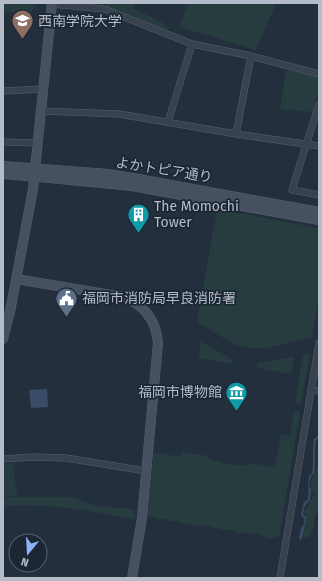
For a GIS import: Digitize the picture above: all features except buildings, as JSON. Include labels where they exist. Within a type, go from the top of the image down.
[{"type":"street","points":[[3,339],[7,326],[35,173],[52,3],[104,9],[192,44],[251,56],[319,74]]},
{"type":"street","points":[[168,122],[192,44]]},
{"type":"street","points":[[236,134],[251,56]]},
{"type":"street","points":[[3,90],[44,89]]},
{"type":"street","points":[[319,104],[292,190],[319,195]]},
{"type":"street","points":[[41,111],[119,114],[236,134],[319,146]]},
{"type":"street","points":[[3,142],[38,143]]},
{"type":"street","name":"よかトピア通り","points":[[3,166],[35,173],[146,188],[319,220]]},
{"type":"street","name":"よかトピア通り","points":[[3,174],[35,173],[133,178],[319,212]]},
{"type":"street","points":[[16,279],[123,297],[138,304],[150,316],[156,331],[158,343],[142,518],[132,578]]},
{"type":"street","points":[[280,578],[319,342]]},
{"type":"street","points":[[311,390],[319,391]]},
{"type":"street","points":[[3,459],[40,457],[66,458],[146,471]]},
{"type":"green space","points":[[3,3],[38,3],[31,12],[3,12]]},
{"type":"green space","points":[[107,3],[134,3],[133,8],[162,22],[169,28],[167,32],[105,8]]},
{"type":"green space","points":[[188,3],[204,3],[209,5],[210,3],[276,3],[256,50],[180,27]]},
{"type":"green space","points":[[286,70],[319,77],[319,86],[313,112],[280,109]]},
{"type":"green space","points":[[217,209],[319,228],[319,297],[312,338],[261,349],[235,345],[197,322]]},
{"type":"green space","points":[[201,341],[233,360],[232,364],[198,358]]},
{"type":"green space","points":[[310,353],[301,404],[295,403],[303,355]]},
{"type":"green space","points":[[294,357],[291,374],[257,368],[258,363]]},
{"type":"green space","points":[[294,411],[300,412],[279,537],[275,536],[274,538],[267,538],[257,533],[254,535],[245,532],[236,532],[235,530],[222,530],[219,527],[217,529],[208,526],[192,526],[180,523],[179,521],[170,521],[162,518],[158,520],[156,517],[148,516],[154,453],[165,453],[181,457],[182,452],[208,456],[208,458],[218,462],[228,464],[249,465],[250,463],[275,467],[281,434],[290,436]]},
{"type":"green space","points":[[319,460],[319,494],[317,495],[319,501],[316,504],[319,510],[315,516],[314,527],[309,538],[302,537],[307,523],[304,512],[309,505],[307,503],[314,495],[311,481]]},
{"type":"green space","points":[[13,463],[17,496],[3,496],[3,464]]},
{"type":"green space","points":[[3,497],[70,497],[100,506],[135,509],[134,519],[85,510],[52,506],[3,507]]},
{"type":"water","points":[[47,389],[48,407],[31,408],[29,390]]},
{"type":"water","points":[[319,432],[319,438],[316,440],[315,444],[314,474],[311,476],[309,486],[311,489],[310,500],[305,506],[303,514],[307,518],[301,540],[299,539],[301,528],[305,519],[301,515],[304,502],[308,499],[309,475],[312,474],[313,470],[314,439],[318,436]]},
{"type":"place","name":"西南学院大学","points":[[22,40]]},
{"type":"place","name":"The Momochi Tower","points":[[139,234]]},
{"type":"place","name":"福岡市消防局早良消防署","points":[[66,318]]},
{"type":"place","name":"福岡市博物館","points":[[237,412]]}]
